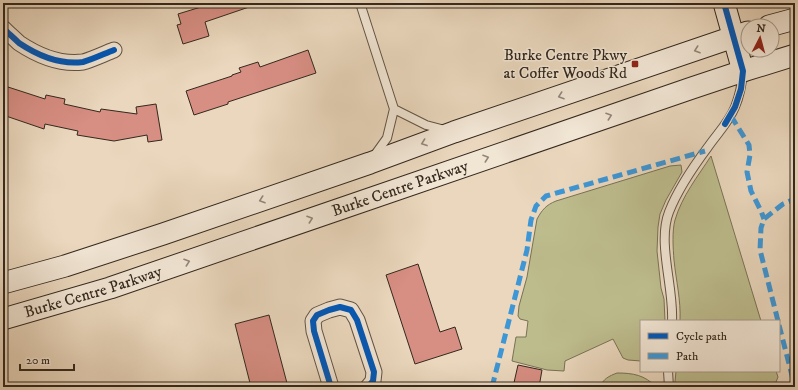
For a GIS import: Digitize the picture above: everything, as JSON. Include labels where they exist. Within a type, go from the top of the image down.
[{"type":"main road","points":[[724,3],[740,33]]},
{"type":"main road","points":[[780,23],[795,19]]},
{"type":"main road","name":"Burke Centre Parkway","points":[[3,283],[66,266],[111,251],[370,163],[454,132],[740,35]]},
{"type":"main road","name":"Burke Centre Parkway","points":[[3,319],[110,288],[744,71],[795,55]]},
{"type":"main road","points":[[743,58],[744,71]]},
{"type":"street","points":[[3,28],[32,51],[50,59],[67,62],[83,62],[114,50]]},
{"type":"street","points":[[331,387],[314,331],[313,321],[317,315],[329,310],[340,308],[351,310],[357,320],[374,372],[373,381],[368,387]]},
{"type":"lane","points":[[360,3],[394,109],[387,138],[370,163]]},
{"type":"lane","points":[[672,320],[672,298],[665,252],[664,233],[668,213],[689,174],[725,124],[735,107],[741,89],[744,71]]},
{"type":"lane","points":[[394,109],[426,125],[454,132]]},
{"type":"lane","points":[[668,372],[669,387]]},
{"type":"shaded area","points":[[711,156],[761,320],[680,320],[673,250],[674,224],[686,194]]},
{"type":"shaded area","points":[[681,165],[682,172],[666,200],[660,214],[658,227],[657,251],[661,288],[664,299],[665,320],[640,320],[640,361],[623,358],[613,339],[565,361],[564,371],[547,370],[512,361],[516,337],[526,337],[528,321],[520,319],[518,316],[519,306],[527,277],[537,219],[543,210],[556,201],[670,166]]},
{"type":"shaded area","points":[[676,372],[776,372],[778,377],[774,387],[677,387],[675,382]]},
{"type":"shaded area","points":[[617,373],[643,377],[656,387],[600,387],[607,378]]},
{"type":"building","points":[[214,3],[255,3],[255,5],[205,22],[209,36],[183,44],[177,25],[181,24],[178,14]]},
{"type":"building","points":[[308,50],[316,73],[228,102],[228,104],[194,115],[186,91],[232,76],[241,72],[239,68],[258,62],[260,67]]},
{"type":"building","points":[[8,87],[45,99],[46,95],[65,99],[64,104],[100,112],[101,109],[137,114],[136,107],[156,104],[162,140],[148,142],[147,135],[114,141],[77,135],[78,131],[45,124],[44,129],[3,115],[3,103]]},
{"type":"building","points":[[418,264],[440,332],[455,327],[462,349],[415,364],[386,275]]},
{"type":"building","points":[[269,315],[288,387],[251,387],[235,324]]},
{"type":"building","points":[[518,365],[542,370],[539,387],[513,387]]},
{"type":"marked path","points":[[731,116],[749,145],[750,155],[747,172],[751,191],[764,219]]},
{"type":"marked path","points":[[492,387],[527,250],[531,220],[536,206],[546,196],[705,151]]},
{"type":"marked path","points":[[778,320],[760,250],[761,228],[764,219],[783,204],[795,199]]},
{"type":"marked path","points":[[780,329],[795,387]]},
{"type":"cycle path","points":[[724,3],[743,71],[741,89],[735,107],[725,124]]},
{"type":"cycle path","points":[[3,28],[19,43],[26,47],[41,55],[66,62],[83,62],[114,50]]},
{"type":"cycle path","points":[[331,387],[314,331],[313,321],[317,315],[340,307],[351,310],[357,320],[374,372],[373,381],[368,387]]},
{"type":"place","name":"Burke Centre Pkwy at Coffer Woods Rd","points":[[635,64]]}]
